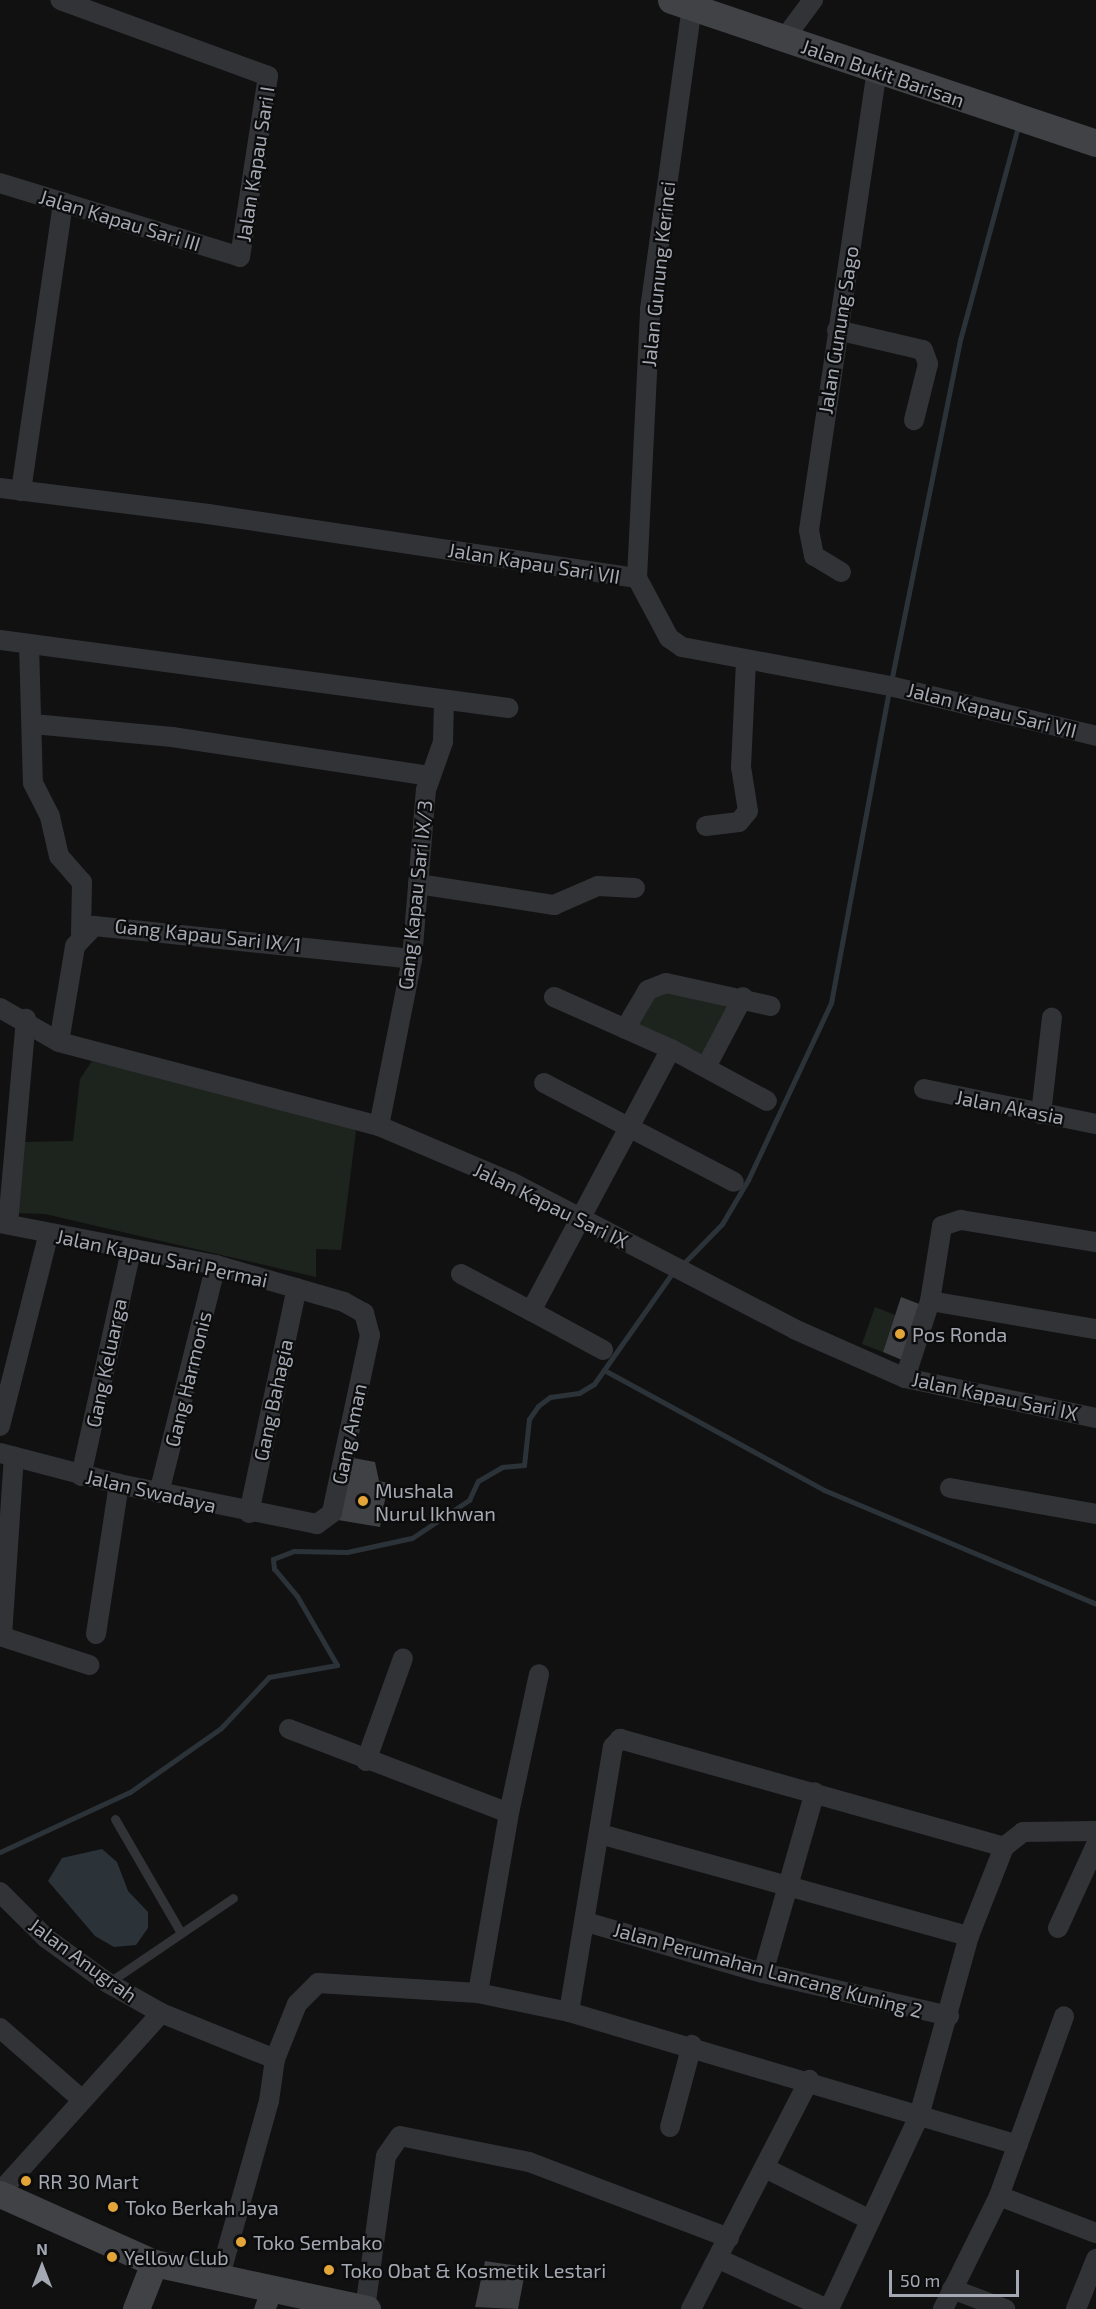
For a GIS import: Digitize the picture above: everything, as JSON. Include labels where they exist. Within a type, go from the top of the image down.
[{"type":"main road","name":"Jalan Bukit Barisan","points":[[682,3],[877,72],[1096,143]]},
{"type":"main road","points":[[0,2193],[154,2263],[365,2309]]},
{"type":"main road","points":[[136,2309],[154,2263]]},
{"type":"street","name":"Jalan Kapau Sari I","points":[[60,0],[268,76],[240,257]]},
{"type":"street","points":[[784,39],[813,0]]},
{"type":"street","name":"Jalan Gunung Kerinci","points":[[637,578],[650,309],[682,3]]},
{"type":"street","name":"Jalan Gunung Sago","points":[[841,572],[819,561],[809,542],[837,330],[877,72]]},
{"type":"street","name":"Jalan Kapau Sari III","points":[[0,183],[240,257]]},
{"type":"street","points":[[21,491],[63,202]]},
{"type":"street","points":[[837,330],[926,353],[914,420]]},
{"type":"street","name":"Jalan Kapau Sari VII","points":[[0,488],[637,578],[676,644],[746,660],[890,686],[1096,736]]},
{"type":"street","points":[[0,640],[508,708]]},
{"type":"street","points":[[29,644],[33,783],[50,817],[59,856],[82,882],[81,934],[59,1042]]},
{"type":"street","points":[[706,826],[739,822],[748,811],[741,767],[746,660]]},
{"type":"street","name":"Gang Kapau Sari IX/3","points":[[379,1126],[412,959],[429,776],[443,742],[444,700]]},
{"type":"street","points":[[33,724],[172,738],[429,776]]},
{"type":"street","points":[[418,884],[554,905],[598,886],[635,888]]},
{"type":"street","name":"Gang Kapau Sari IX/1","points":[[81,934],[107,924],[412,959]]},
{"type":"street","points":[[626,1029],[648,990],[666,983],[743,997],[771,1006]]},
{"type":"street","points":[[554,997],[671,1049],[767,1101]]},
{"type":"street","points":[[706,1067],[743,997]]},
{"type":"street","name":"Jalan Kapau Sari IX","points":[[0,1008],[26,1019],[59,1042],[379,1126],[583,1218],[689,1275],[905,1377],[1096,1418]]},
{"type":"street","points":[[1041,1114],[1052,1018]]},
{"type":"street","points":[[4,1223],[26,1019]]},
{"type":"street","points":[[531,1311],[583,1218],[671,1049]]},
{"type":"street","points":[[544,1083],[630,1124],[734,1182]]},
{"type":"street","name":"Jalan Akasia","points":[[924,1089],[1096,1124]]},
{"type":"street","points":[[905,1377],[930,1301],[937,1232],[948,1222],[970,1221],[1096,1242]]},
{"type":"street","name":"Jalan Kapau Sari Permai","points":[[4,1223],[131,1250],[216,1265],[297,1288],[363,1316]]},
{"type":"street","points":[[0,1426],[49,1233]]},
{"type":"street","name":"Gang Keluarga","points":[[81,1476],[131,1250]]},
{"type":"street","name":"Gang Harmonis","points":[[159,1493],[216,1265]]},
{"type":"street","points":[[461,1274],[603,1350]]},
{"type":"street","name":"Gang Bahagia","points":[[249,1513],[297,1288]]},
{"type":"street","points":[[930,1301],[1096,1329]]},
{"type":"street","name":"Gang Aman","points":[[304,1524],[324,1521],[332,1513],[367,1351],[363,1316]]},
{"type":"street","points":[[7,1454],[1,1636],[90,1665]]},
{"type":"street","name":"Jalan Swadaya","points":[[7,1454],[81,1476],[304,1524]]},
{"type":"street","points":[[96,1634],[120,1484]]},
{"type":"street","points":[[950,1488],[1096,1514]]},
{"type":"street","points":[[366,1761],[403,1658]]},
{"type":"street","points":[[478,1993],[509,1813],[539,1674]]},
{"type":"street","points":[[289,1729],[366,1761],[509,1813]]},
{"type":"street","points":[[569,2012],[586,1922],[613,1747],[621,1739],[1004,1847]]},
{"type":"street","points":[[763,1973],[791,1886],[815,1792]]},
{"type":"street","points":[[719,2259],[828,2309],[919,2116],[949,2016],[969,1936],[1004,1847],[1023,1832],[1096,1831]]},
{"type":"street","points":[[600,1833],[969,1936]]},
{"type":"street","points":[[1058,1928],[1096,1845]]},
{"type":"street","name":"Jalan Anugrah","points":[[0,1892],[46,1938],[108,1983],[161,2013],[275,2059]]},
{"type":"street","name":"Jalan Perumahan Lancang Kuning 2","points":[[586,1922],[763,1973],[949,2016]]},
{"type":"street","points":[[219,2279],[269,2101],[275,2059],[297,2004],[318,1983],[478,1993],[569,2012],[692,2045],[1017,2145]]},
{"type":"street","points":[[0,2193],[80,2098],[161,2013]]},
{"type":"street","points":[[943,2309],[999,2196],[1064,2016]]},
{"type":"street","points":[[0,2028],[80,2098]]},
{"type":"street","points":[[670,2127],[692,2045]]},
{"type":"street","points":[[692,2309],[809,2080]]},
{"type":"street","points":[[365,2309],[386,2156],[400,2136],[529,2162],[729,2238]]},
{"type":"street","points":[[765,2168],[870,2220]]},
{"type":"street","points":[[999,2196],[1096,2233]]},
{"type":"street","points":[[1076,2309],[1096,2259]]},
{"type":"street","points":[[952,2289],[1005,2309]]},
{"type":"lane","points":[[115,1819],[181,1933]]},
{"type":"lane","points":[[108,1983],[233,1898]]},
{"type":"shaded area","points":[[657,989],[733,1002],[706,1058],[630,1029]]},
{"type":"shaded area","points":[[92,1061],[337,1121],[356,1131],[341,1250],[316,1249],[316,1277],[45,1214],[13,1213],[21,1142],[73,1141],[80,1079]]},
{"type":"shaded area","points":[[875,1307],[895,1315],[883,1352],[862,1344]]},
{"type":"shaded area","points":[[102,1849],[117,1862],[128,1891],[148,1912],[148,1928],[136,1945],[114,1947],[95,1936],[48,1881],[62,1858]]},
{"type":"building","name":"Pos Ronda","points":[[901,1297],[922,1305],[902,1360],[883,1352]]},
{"type":"building","name":"Mushala Nurul Ikhwan","points":[[348,1457],[375,1462],[379,1481],[388,1483],[380,1527],[338,1520]]},
{"type":"building","points":[[485,2261],[526,2267],[518,2309],[475,2307]]},
{"type":"building","points":[[258,2297],[279,2302],[276,2309],[254,2309]]},
{"type":"waterway","points":[[891,682],[960,340],[1017,130]]},
{"type":"waterway","points":[[681,1266],[722,1224],[748,1180],[831,1003],[889,691]]},
{"type":"waterway","points":[[0,1852],[130,1792],[221,1728],[269,1677],[337,1665],[297,1596],[274,1569],[273,1559],[294,1551],[347,1552],[412,1538],[469,1500],[478,1481],[502,1467],[524,1465],[529,1419],[538,1406],[550,1397],[579,1393],[594,1384],[673,1272]]},
{"type":"waterway","points":[[604,1370],[824,1490],[1096,1604]]},
{"type":"place","name":"Pos Ronda","points":[[900,1334]]},
{"type":"place","name":"Mushala Nurul Ikhwan","points":[[363,1501]]},
{"type":"place","name":"RR 30 Mart","points":[[26,2181]]},
{"type":"place","name":"Toko Berkah Jaya","points":[[113,2207]]},
{"type":"place","name":"Toko Sembako","points":[[241,2242]]},
{"type":"place","name":"Yellow Club","points":[[112,2257]]},
{"type":"place","name":"Toko Obat & Kosmetik Lestari","points":[[329,2270]]}]
